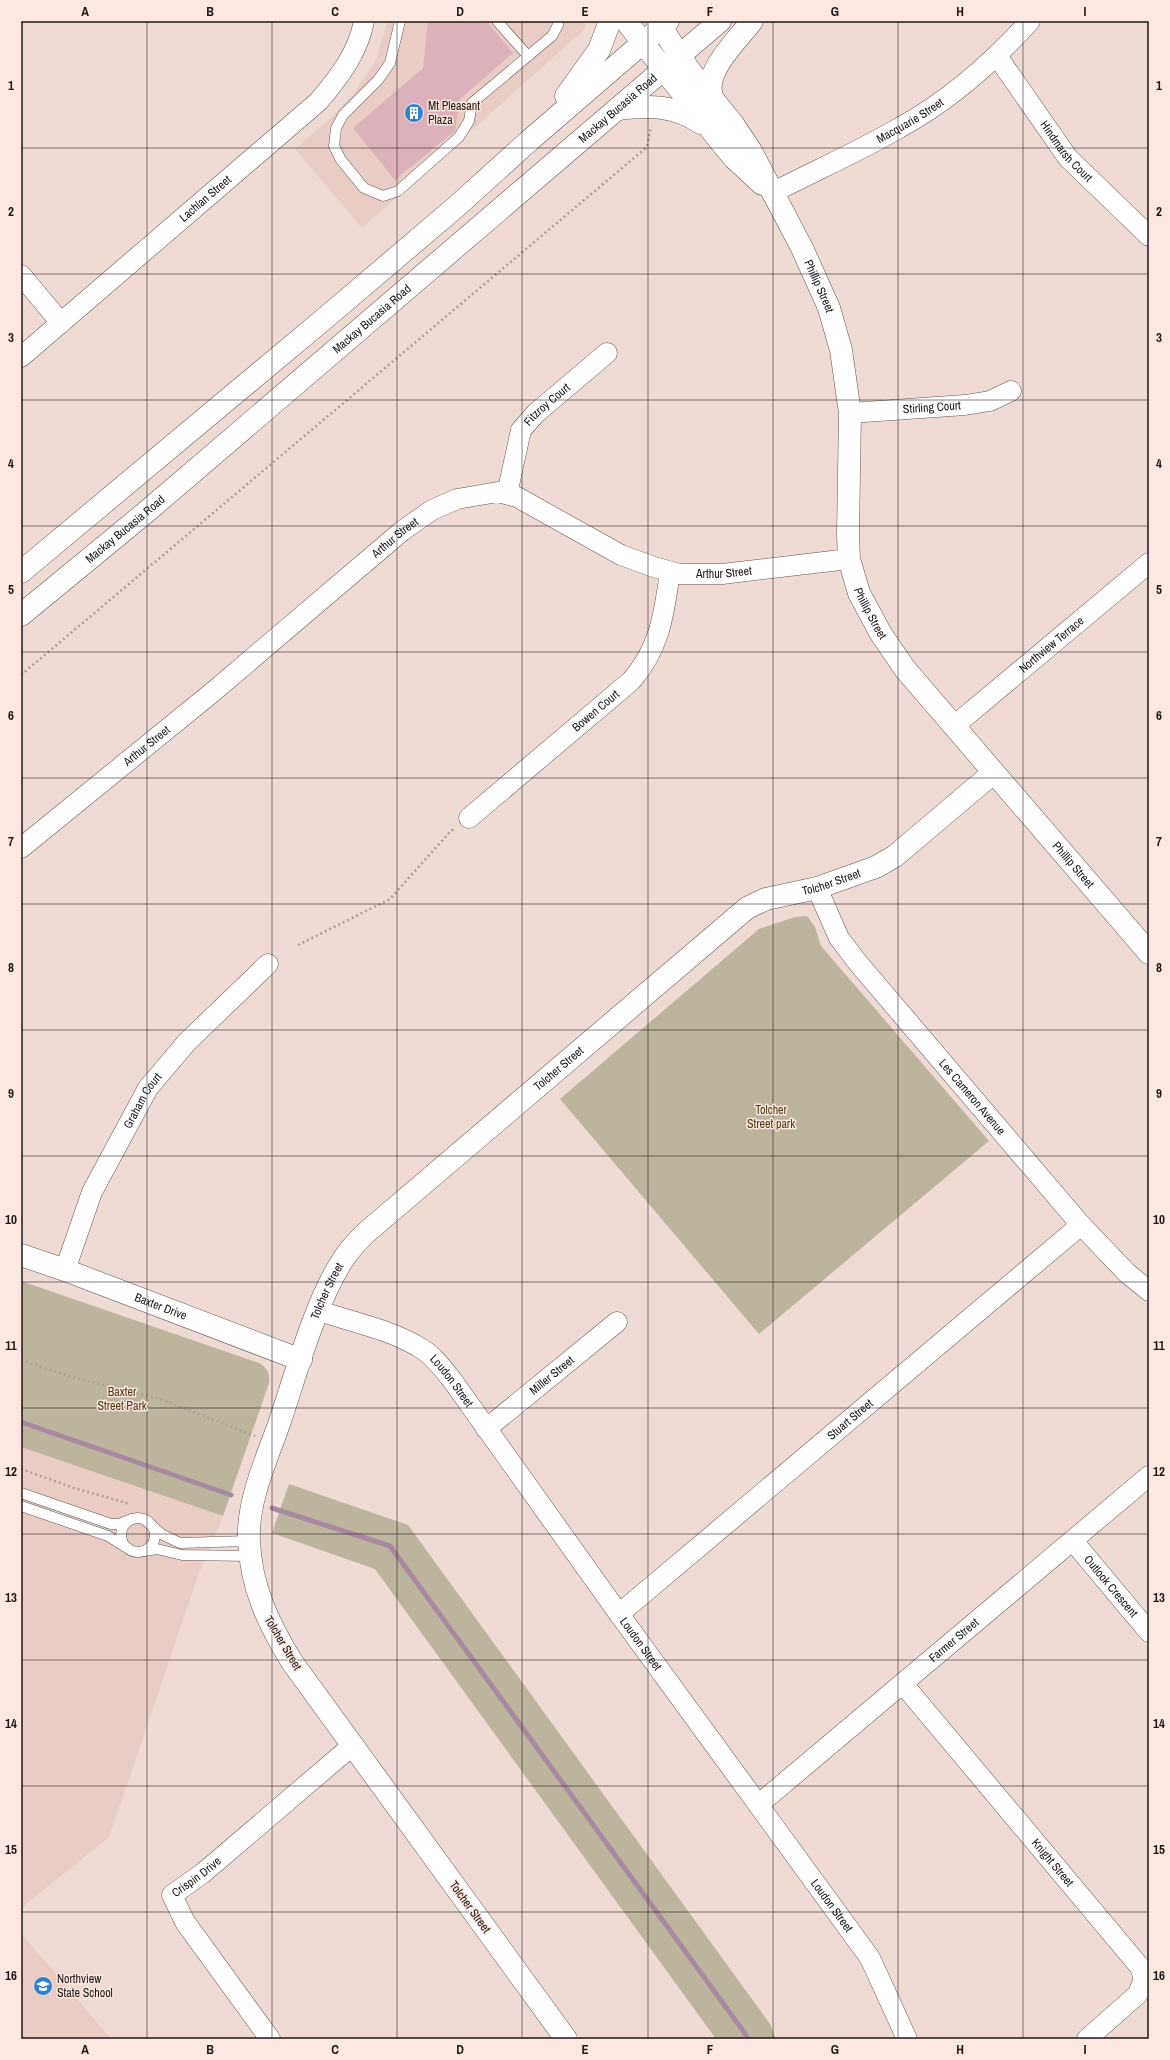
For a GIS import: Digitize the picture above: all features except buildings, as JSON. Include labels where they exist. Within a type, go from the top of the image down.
[{"type":"street","name":"Lachlan Street","points":[[21,356],[61,324],[319,101],[338,79],[353,55],[364,21]]},
{"type":"street","points":[[530,140],[588,66],[604,39],[610,21]]},
{"type":"street","name":"Phillip Street","points":[[626,21],[734,158],[772,192]]},
{"type":"street","name":"Mackay Bucasia Road","points":[[21,615],[146,513],[720,21]]},
{"type":"street","points":[[714,101],[709,89],[713,73],[752,21]]},
{"type":"street","name":"Macquarie Street","points":[[772,192],[899,128],[950,94],[997,56],[1030,21]]},
{"type":"street","points":[[21,572],[457,206],[530,140],[643,42],[662,23]]},
{"type":"street","name":"Phillip Street","points":[[662,23],[680,56],[747,144],[802,248],[829,308],[841,350],[850,414],[849,559],[859,593],[881,634],[905,668],[993,773],[1149,953]]},
{"type":"street","name":"Hindmarsh Court","points":[[997,56],[1068,158],[1149,236]]},
{"type":"street","points":[[618,109],[652,106],[668,107],[694,119],[719,140]]},
{"type":"street","points":[[21,275],[61,324]]},
{"type":"street","name":"Fitzroy Court","points":[[507,494],[521,430],[536,413],[607,353]]},
{"type":"street","name":"Stirling Court","points":[[850,414],[965,405],[990,401],[1011,391]]},
{"type":"street","name":"Arthur Street","points":[[21,848],[214,691],[402,531],[432,510],[457,499],[498,492],[517,497],[621,554],[679,574],[722,574],[849,559]]},
{"type":"street","name":"Bowen Court","points":[[469,818],[631,681],[643,666],[661,627],[670,572]]},
{"type":"street","name":"Northview Terrace","points":[[954,726],[1145,574]]},
{"type":"street","name":"Tolcher Street","points":[[566,2039],[292,1662],[273,1631],[261,1604],[250,1549],[251,1513],[260,1478],[319,1311],[335,1274],[353,1246],[418,1187],[747,908],[766,899],[817,888],[876,867],[895,856],[993,773]]},
{"type":"street","name":"Les Cameron Avenue","points":[[817,888],[839,938],[858,963],[1081,1225],[1126,1273],[1149,1292]]},
{"type":"street","name":"Graham Court","points":[[65,1270],[92,1192],[148,1088],[187,1042],[268,964]]},
{"type":"street","name":"Stuart Street","points":[[619,1614],[1081,1225]]},
{"type":"street","name":"Baxter Drive","points":[[21,1255],[65,1270],[301,1360]]},
{"type":"street","name":"Loudon Street","points":[[319,1311],[393,1335],[423,1349],[437,1362],[452,1380],[619,1614],[870,1958],[907,2039]]},
{"type":"street","name":"Miller Street","points":[[486,1429],[617,1322]]},
{"type":"street","name":"Farmer Street","points":[[758,1805],[1149,1476]]},
{"type":"street","name":"Outlook Crescent","points":[[1073,1541],[1149,1632]]},
{"type":"street","name":"Knight Street","points":[[903,1684],[1140,1967],[1144,1979],[1138,1994],[1087,2039]]},
{"type":"street","name":"Crispin Drive","points":[[270,2039],[185,1922],[172,1895],[202,1873],[353,1745]]},
{"type":"lane","points":[[400,21],[390,63],[378,80],[343,115],[336,128],[335,134],[334,146],[341,160],[364,188],[383,196],[398,191],[459,137],[469,121],[472,103],[552,36],[558,25],[558,21]]},
{"type":"lane","points":[[497,21],[528,56]]},
{"type":"lane","points":[[21,1493],[111,1524],[119,1524],[139,1519],[146,1521],[163,1535],[180,1543],[250,1549]]},
{"type":"lane","points":[[21,1506],[108,1536],[136,1552],[157,1549],[182,1555],[250,1549]]},
{"type":"lane","points":[[129,1549],[122,1541],[121,1534],[123,1527],[132,1520]]},
{"type":"lane","points":[[144,1551],[152,1544],[154,1537],[153,1529],[146,1521]]},
{"type":"path","points":[[21,675],[647,147],[653,120]]},
{"type":"path","points":[[298,945],[390,899],[449,832],[469,818]]},
{"type":"path","points":[[21,1360],[76,1378],[160,1398],[255,1436]]},
{"type":"path","points":[[21,1469],[109,1499],[132,1505]]},
{"type":"shaded area","points":[[388,21],[585,21],[585,29],[362,228],[295,149],[330,119],[354,93],[376,60]]},
{"type":"shaded area","points":[[21,1447],[223,1516],[198,1576],[109,1837],[21,1908]]},
{"type":"shaded area","name":"Northview State School","points":[[21,1933],[111,2039],[21,2039]]},
{"type":"green space","name":"Tolcher Street park","points":[[807,916],[815,927],[821,946],[989,1141],[759,1334],[560,1099],[759,929],[795,917]]},
{"type":"green space","name":"Baxter Street Park","points":[[21,1281],[259,1363],[266,1369],[269,1374],[269,1383],[223,1516],[21,1447]]},
{"type":"green space","points":[[289,1484],[408,1525],[770,2024],[776,2039],[716,2039],[375,1569],[272,1533]]},
{"type":"waterway","points":[[21,1422],[231,1495]]},
{"type":"waterway","points":[[272,1508],[390,1546],[748,2039]]},
{"type":"place","name":"Mt Pleasant Plaza","points":[[414,113]]},
{"type":"place","name":"Northview State School","points":[[43,1986]]}]
